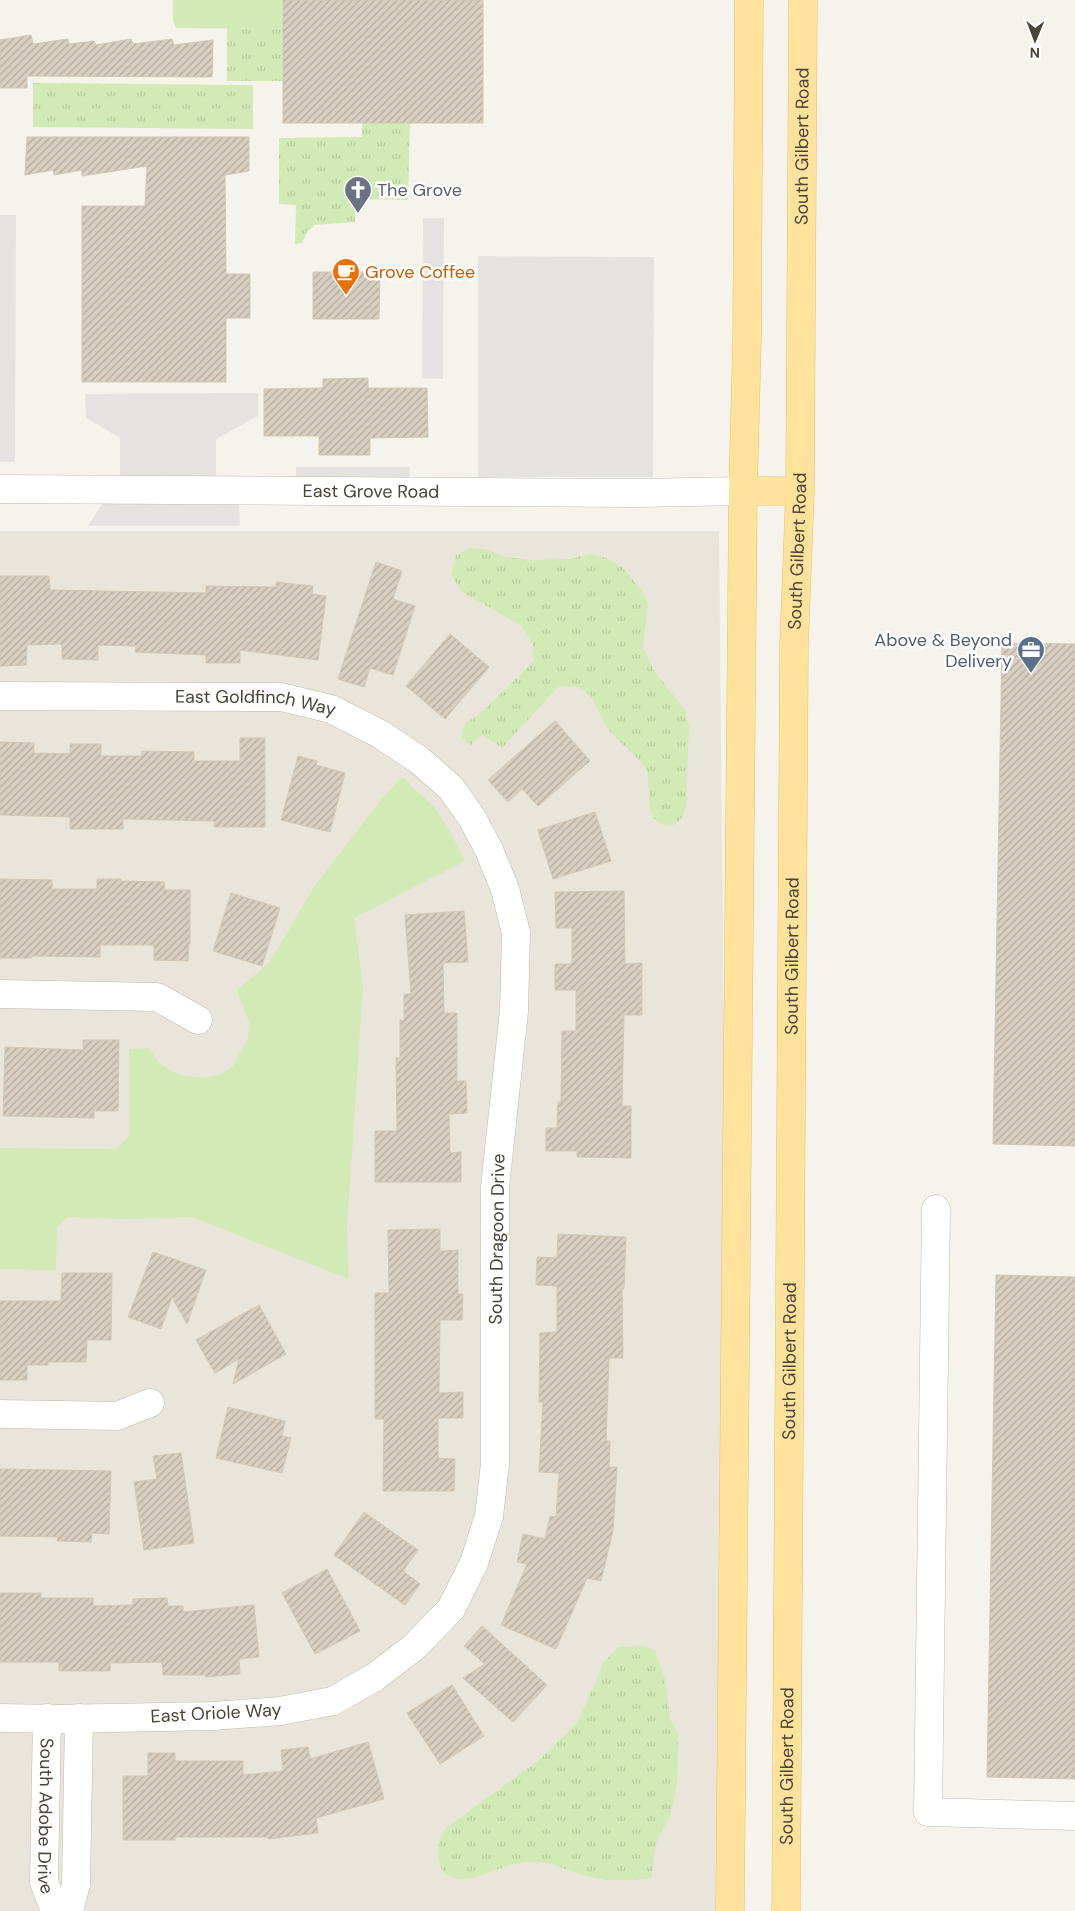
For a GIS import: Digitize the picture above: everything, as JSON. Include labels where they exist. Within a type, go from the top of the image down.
[{"type":"main road","points":[[730,1911],[749,0]]},
{"type":"main road","name":"South Gilbert Road","points":[[786,1911],[794,645],[800,491],[803,0]]},
{"type":"main road","points":[[743,491],[800,491]]},
{"type":"street","name":"East Grove Road","points":[[0,489],[639,493],[743,491]]},
{"type":"street","name":"East Goldfinch Way","points":[[0,696],[281,697],[331,709],[380,734],[419,760],[452,788],[472,818]]},
{"type":"street","name":"South Dragoon Drive","points":[[414,1647],[451,1609],[474,1562],[489,1516],[495,1464],[495,1187],[514,1010],[516,933],[505,889],[489,850],[472,818]]},
{"type":"street","points":[[0,994],[157,997],[198,1020]]},
{"type":"street","points":[[936,1209],[928,1812],[1075,1816]]},
{"type":"street","points":[[0,1414],[117,1416],[150,1403]]},
{"type":"street","name":"East Oriole Way","points":[[0,1718],[213,1716],[280,1711],[333,1701],[375,1677],[414,1647]]},
{"type":"street","name":"South Adobe Drive","points":[[47,1718],[44,1882],[55,1911]]},
{"type":"street","name":"South Adobe Drive","points":[[69,1911],[76,1884],[79,1718]]},
{"type":"shaded area","points":[[0,215],[16,215],[15,462],[0,462]]},
{"type":"shaded area","points":[[423,218],[444,218],[443,379],[422,378]]},
{"type":"shaded area","points":[[478,256],[654,257],[653,477],[478,477]]},
{"type":"shaded area","points":[[258,393],[258,416],[216,439],[216,477],[239,506],[240,526],[88,526],[120,476],[120,438],[86,418],[85,394]]},
{"type":"shaded area","points":[[296,467],[410,467],[410,487],[296,487]]},
{"type":"shaded area","points":[[0,531],[719,531],[731,1763],[730,1911],[0,1911]]},
{"type":"green space","points":[[173,0],[283,0],[284,29],[176,28],[173,19]]},
{"type":"green space","points":[[227,28],[284,29],[283,81],[227,81]]},
{"type":"green space","points":[[33,83],[253,85],[253,129],[33,127]]},
{"type":"green space","points":[[362,122],[410,122],[408,200],[355,199],[355,222],[315,225],[307,232],[302,243],[295,244],[296,205],[279,204],[279,138],[362,137]]},
{"type":"green space","points":[[469,548],[485,549],[505,557],[531,560],[570,559],[590,554],[607,558],[622,567],[642,591],[648,603],[643,648],[655,672],[685,710],[689,727],[686,805],[684,816],[674,825],[660,824],[654,818],[651,812],[645,768],[609,730],[588,694],[581,688],[571,686],[558,687],[502,748],[482,735],[471,745],[462,738],[465,723],[479,715],[534,661],[533,645],[522,626],[462,592],[451,575],[456,555]]},
{"type":"green space","points":[[402,777],[435,808],[465,861],[354,918],[363,986],[347,1228],[349,1279],[192,1217],[124,1219],[67,1217],[57,1228],[56,1270],[0,1269],[0,1148],[116,1149],[129,1136],[129,1049],[150,1048],[158,1062],[179,1075],[203,1078],[219,1075],[232,1067],[248,1038],[249,1022],[237,990],[269,963],[314,887],[380,801]]},
{"type":"green space","points":[[644,1646],[655,1650],[665,1679],[670,1719],[678,1734],[677,1786],[670,1816],[656,1843],[651,1878],[604,1879],[585,1876],[549,1864],[536,1862],[510,1865],[474,1878],[459,1879],[447,1875],[441,1869],[438,1849],[446,1828],[539,1760],[576,1724],[595,1684],[602,1664],[619,1647]]},
{"type":"building","points":[[283,0],[483,0],[483,123],[283,123]]},
{"type":"building","points":[[31,35],[33,44],[68,39],[69,44],[94,41],[96,45],[131,39],[133,44],[172,39],[174,45],[213,40],[212,77],[27,76],[27,88],[0,88],[0,40]]},
{"type":"building","points":[[27,137],[249,137],[249,171],[225,175],[226,274],[250,274],[250,318],[226,318],[226,382],[82,382],[82,206],[145,206],[147,166],[82,176],[82,170],[54,175],[53,170],[25,175]]},
{"type":"building","name":"Grove Coffee","points":[[313,272],[380,272],[379,319],[313,319]]},
{"type":"building","points":[[368,378],[368,388],[427,388],[428,437],[370,438],[370,455],[319,455],[319,436],[264,436],[264,389],[323,388],[323,379]]},
{"type":"building","points":[[376,562],[402,571],[393,599],[415,606],[393,675],[370,668],[364,687],[338,679]]},
{"type":"building","points":[[0,576],[49,576],[50,590],[206,593],[206,586],[276,587],[276,582],[313,586],[312,594],[326,596],[318,660],[240,650],[240,663],[206,663],[206,655],[135,652],[136,646],[98,645],[98,660],[62,659],[62,644],[27,645],[26,665],[0,666]]},
{"type":"building","points":[[450,634],[489,667],[445,719],[406,686]]},
{"type":"building","points":[[1002,643],[1075,644],[1075,1146],[993,1144]]},
{"type":"building","points":[[555,721],[590,761],[538,806],[522,789],[508,802],[488,780]]},
{"type":"building","points":[[240,738],[265,738],[265,827],[214,827],[214,821],[123,819],[123,829],[70,829],[70,817],[0,815],[0,742],[34,743],[34,753],[70,754],[70,744],[101,744],[101,756],[142,756],[142,751],[194,752],[194,761],[240,761]]},
{"type":"building","points":[[298,756],[317,761],[316,765],[345,773],[330,832],[281,820]]},
{"type":"building","points":[[595,812],[611,861],[553,879],[538,830]]},
{"type":"building","points":[[0,879],[52,880],[52,889],[97,889],[97,879],[121,879],[121,881],[164,882],[165,890],[190,890],[190,944],[188,961],[154,960],[154,945],[100,945],[100,957],[32,956],[32,958],[0,958]]},
{"type":"building","points":[[624,891],[625,964],[642,963],[642,1015],[624,1015],[622,1106],[631,1106],[631,1158],[577,1157],[577,1151],[546,1151],[546,1128],[557,1128],[558,1102],[561,1102],[562,1031],[576,1031],[576,990],[555,990],[555,964],[572,964],[572,928],[556,928],[555,892]]},
{"type":"building","points":[[231,893],[280,908],[262,966],[213,951]]},
{"type":"building","points":[[464,911],[468,962],[443,963],[444,1013],[457,1013],[457,1081],[466,1081],[467,1113],[449,1114],[450,1153],[461,1152],[461,1182],[375,1182],[375,1131],[397,1131],[396,1058],[400,1058],[400,1020],[404,1021],[404,994],[411,994],[405,915]]},
{"type":"building","points":[[83,1040],[119,1040],[118,1111],[94,1111],[94,1118],[3,1116],[5,1047],[83,1050]]},
{"type":"building","points":[[440,1229],[440,1251],[458,1250],[458,1294],[463,1294],[462,1320],[440,1320],[439,1393],[463,1392],[463,1418],[438,1418],[438,1458],[455,1459],[454,1491],[383,1491],[384,1419],[375,1419],[375,1293],[389,1293],[388,1230]]},
{"type":"building","points":[[558,1234],[626,1237],[624,1289],[622,1289],[623,1358],[609,1358],[606,1441],[610,1441],[609,1467],[617,1467],[613,1531],[601,1581],[587,1578],[556,1649],[501,1625],[527,1564],[517,1562],[523,1534],[545,1539],[550,1516],[556,1517],[559,1473],[539,1472],[543,1402],[539,1402],[540,1333],[557,1332],[557,1286],[536,1285],[537,1257],[557,1258]]},
{"type":"building","points":[[153,1252],[206,1270],[187,1324],[172,1297],[161,1329],[128,1317]]},
{"type":"building","points":[[62,1273],[112,1273],[111,1340],[87,1340],[86,1362],[48,1362],[48,1365],[27,1365],[27,1380],[0,1380],[0,1301],[61,1301]]},
{"type":"building","points":[[996,1275],[1075,1277],[1075,1779],[987,1777]]},
{"type":"building","points":[[259,1305],[286,1354],[233,1384],[239,1359],[215,1373],[196,1340]]},
{"type":"building","points":[[228,1407],[285,1421],[282,1436],[291,1438],[282,1473],[216,1458]]},
{"type":"building","points":[[181,1453],[194,1543],[144,1550],[134,1482],[157,1479],[153,1456]]},
{"type":"building","points":[[0,1469],[111,1471],[109,1534],[92,1533],[91,1542],[57,1541],[58,1537],[0,1536]]},
{"type":"building","points":[[364,1512],[418,1550],[403,1571],[420,1584],[405,1605],[334,1555]]},
{"type":"building","points":[[327,1569],[360,1631],[315,1654],[282,1593]]},
{"type":"building","points":[[0,1593],[41,1593],[41,1598],[93,1598],[93,1606],[133,1605],[133,1599],[167,1598],[168,1606],[183,1606],[183,1612],[254,1605],[259,1657],[239,1659],[240,1674],[206,1677],[205,1675],[163,1675],[162,1662],[110,1663],[110,1671],[59,1671],[59,1662],[0,1662]]},
{"type":"building","points":[[482,1626],[547,1685],[513,1722],[463,1678],[485,1664],[464,1646]]},
{"type":"building","points":[[452,1685],[484,1736],[440,1764],[407,1713]]},
{"type":"building","points":[[368,1742],[384,1799],[316,1818],[318,1833],[268,1839],[268,1837],[175,1837],[175,1840],[123,1840],[123,1776],[148,1776],[148,1753],[175,1753],[175,1761],[243,1761],[243,1775],[283,1771],[281,1750],[308,1747],[310,1759]]},
{"type":"place","name":"The Grove","points":[[358,214]]},
{"type":"place","name":"Grove Coffee","points":[[346,296]]},
{"type":"place","name":"Above & Beyond Delivery","points":[[1031,674]]}]
